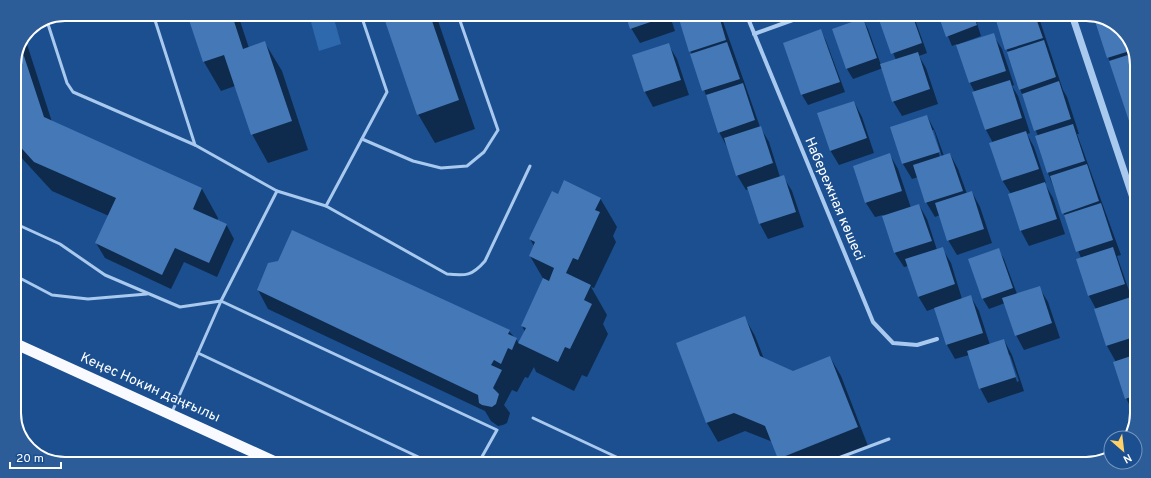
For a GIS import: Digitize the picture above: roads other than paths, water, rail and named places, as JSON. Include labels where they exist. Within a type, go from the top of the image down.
[{"type":"highway","name":"Кеңес Нокин даңғылы","points":[[21,346],[264,457]]},
{"type":"street","name":"Набережная көшесі","points":[[749,21],[873,322],[894,343],[917,345],[937,339]]},
{"type":"street","points":[[754,34],[791,21]]},
{"type":"street","points":[[1073,21],[1130,187]]},
{"type":"lane","points":[[155,21],[195,145]]},
{"type":"lane","points":[[326,206],[387,92],[363,21]]},
{"type":"lane","points":[[362,139],[413,161],[441,168],[467,166],[484,152],[498,130],[460,21]]},
{"type":"lane","points":[[48,24],[67,83],[73,92],[195,145],[276,191],[326,206],[447,274],[463,276],[475,272],[485,261],[530,166]]},
{"type":"lane","points":[[171,414],[221,302],[276,191]]},
{"type":"lane","points":[[21,226],[60,244],[105,274],[149,294],[180,307],[221,302],[497,430],[481,457]]},
{"type":"lane","points":[[21,279],[52,295],[88,299],[149,294]]},
{"type":"lane","points":[[198,353],[418,457]]},
{"type":"lane","points":[[533,418],[615,457]]},
{"type":"lane","points":[[841,457],[889,439]]}]
